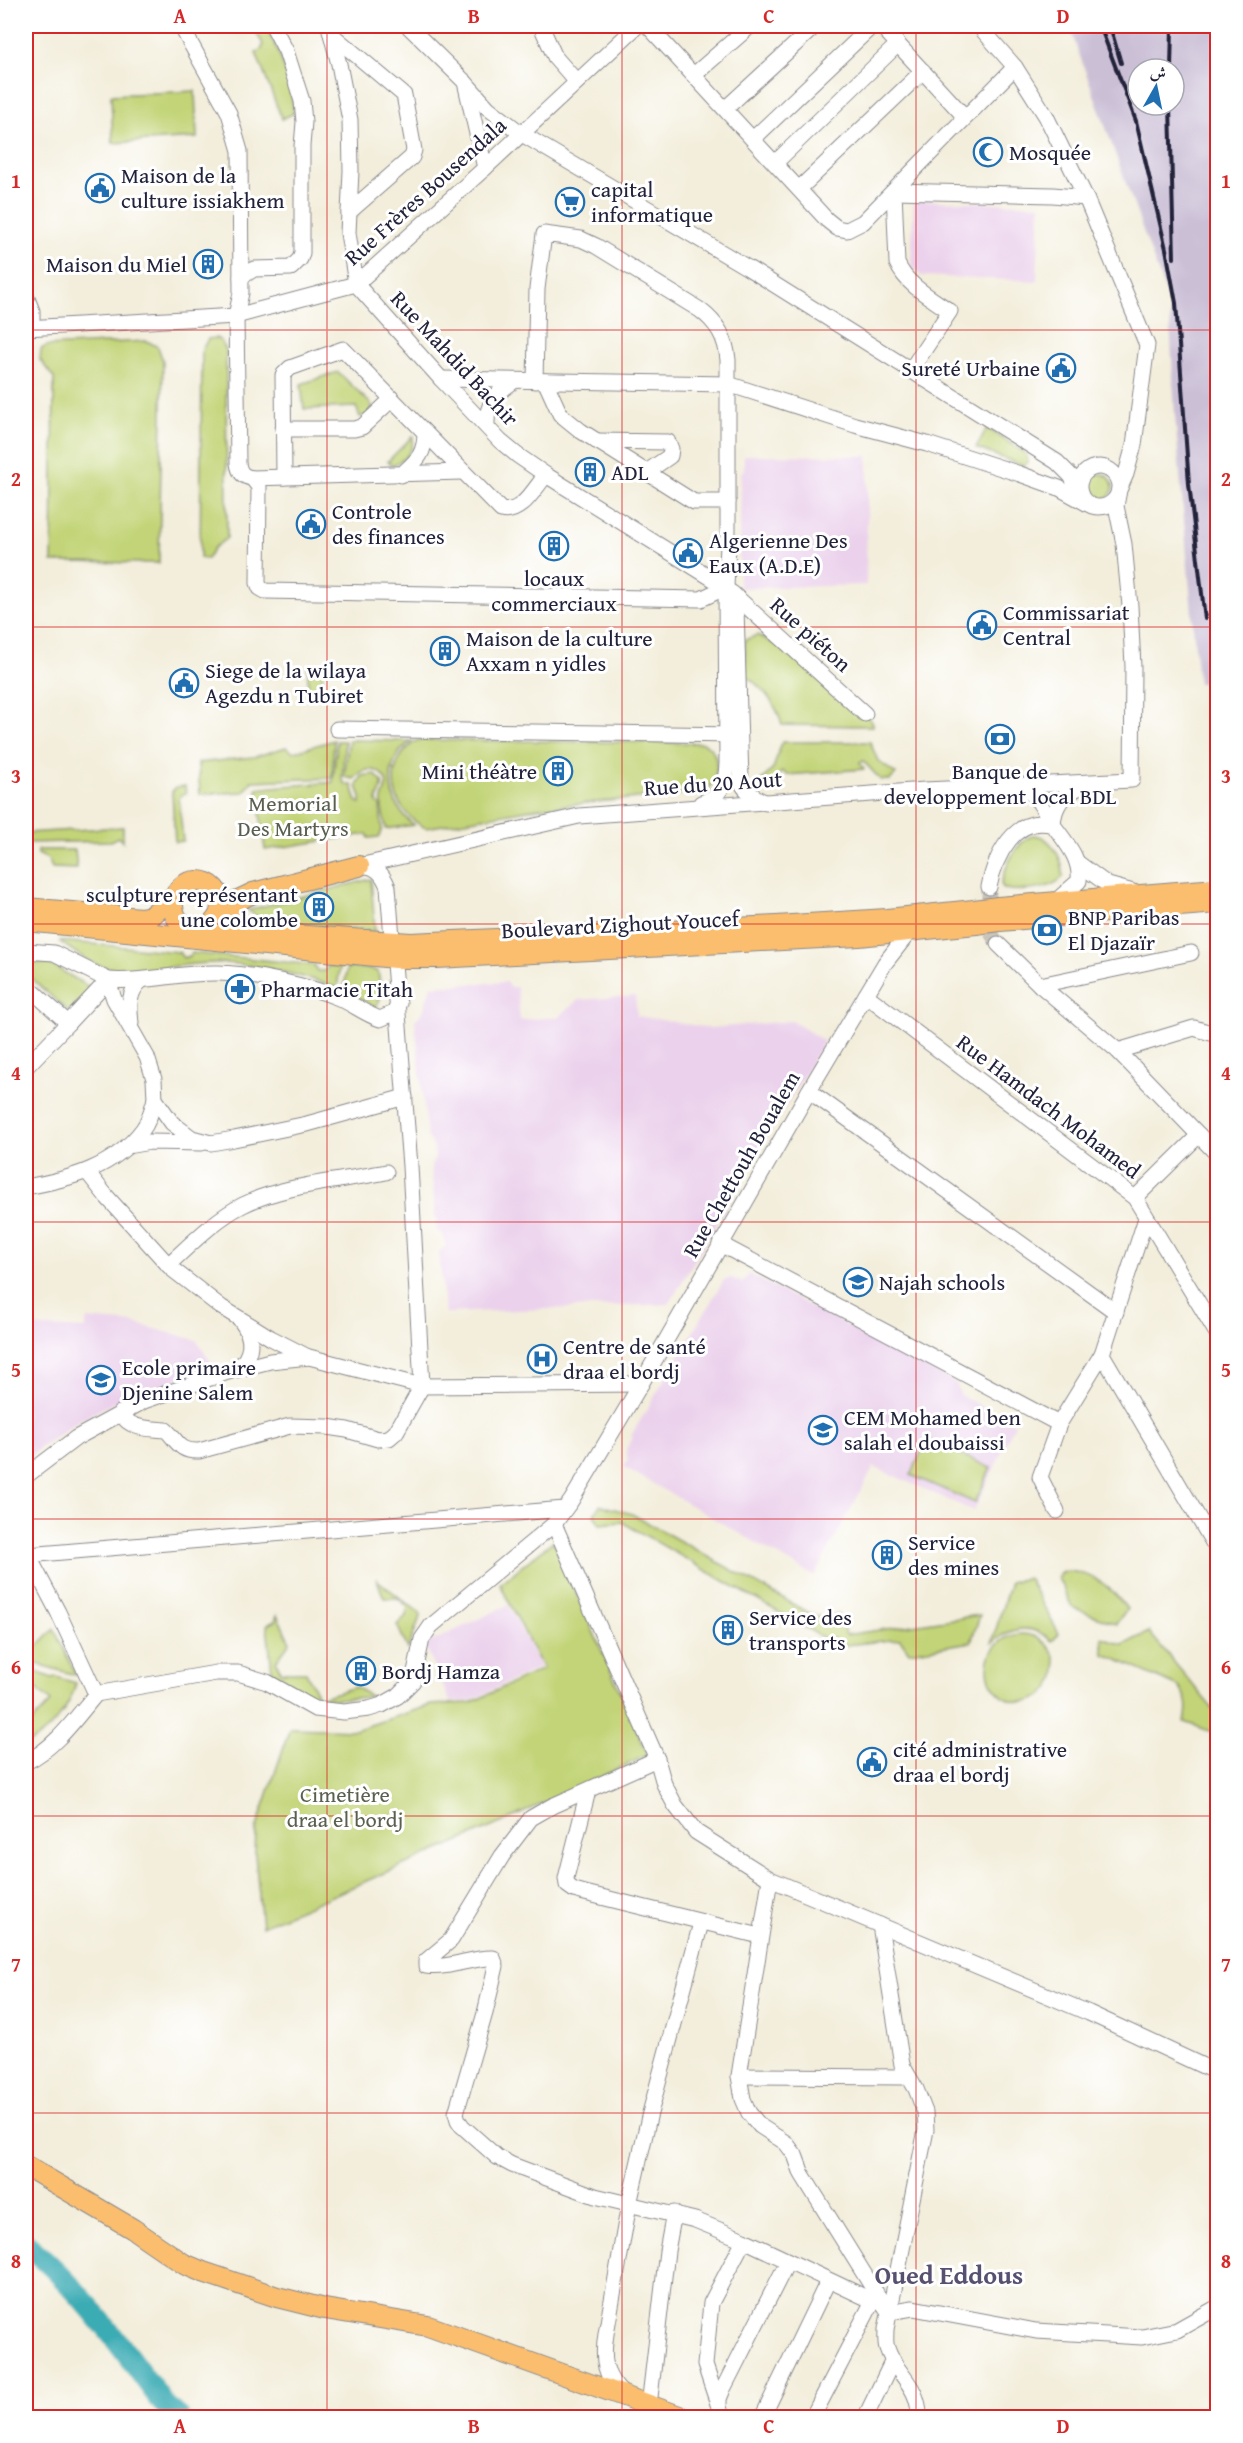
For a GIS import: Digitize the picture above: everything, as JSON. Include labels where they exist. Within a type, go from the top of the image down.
[{"type":"main road","points":[[241,924],[230,914],[230,908],[236,899],[358,866]]},
{"type":"main road","points":[[26,908],[141,918],[151,916],[178,890],[188,882],[195,880],[230,890],[253,893]]},
{"type":"main road","points":[[200,929],[219,917],[222,909],[219,894],[208,883]]},
{"type":"main road","name":"Boulevard Zighout Youcef","points":[[26,921],[234,943],[399,948],[831,922],[975,917],[1178,899],[1218,889]]},
{"type":"main road","name":"Boulevard Zighout Youcef","points":[[999,914],[1055,902],[1142,894],[1218,903]]},
{"type":"main road","points":[[174,896],[176,918],[181,924],[200,929],[210,937],[234,943]]},
{"type":"main road","name":"Boulevard Zighout Youcef","points":[[241,924],[276,934],[399,948],[437,958],[859,936],[910,932],[975,917]]},
{"type":"main road","points":[[167,936],[225,922],[241,924]]},
{"type":"main road","points":[[26,2166],[133,2229],[184,2264],[203,2272],[277,2297],[325,2309],[428,2326],[685,2418]]},
{"type":"street","points":[[180,26],[215,85],[236,132],[240,162],[241,293],[236,316],[238,468],[245,477],[252,478],[462,472]]},
{"type":"street","points":[[241,277],[254,269],[291,268],[300,260],[302,253],[304,122],[302,101],[286,51],[273,26]]},
{"type":"street","points":[[408,26],[488,108],[522,134],[748,268],[1034,447],[1057,462],[1071,476],[1088,501],[1107,505],[1113,501],[1119,490],[1117,478],[1107,469]]},
{"type":"street","points":[[541,26],[555,57],[576,81]]},
{"type":"street","points":[[550,43],[553,26]]},
{"type":"street","name":"Rue Frères Bousendala","points":[[29,327],[236,316],[356,284],[637,26]]},
{"type":"street","points":[[648,26],[827,220],[837,228],[848,230],[863,222],[1016,67]]},
{"type":"street","points":[[694,75],[750,26]]},
{"type":"street","points":[[725,109],[815,26]]},
{"type":"street","points":[[753,139],[872,26]]},
{"type":"street","points":[[881,26],[965,117]]},
{"type":"street","points":[[979,26],[1016,67],[1046,116],[1086,198],[1147,345],[1131,456],[1116,506],[1119,527]]},
{"type":"street","points":[[330,30],[404,95],[414,150],[412,157],[349,212]]},
{"type":"street","points":[[330,30],[350,120],[348,233],[356,284]]},
{"type":"street","points":[[775,163],[898,44]]},
{"type":"street","points":[[800,189],[923,71]]},
{"type":"street","points":[[465,82],[485,168]]},
{"type":"street","points":[[1053,195],[1067,183],[1072,171]]},
{"type":"street","points":[[894,191],[1086,198]]},
{"type":"street","points":[[894,191],[897,263],[901,272],[908,280],[950,311],[910,371]]},
{"type":"street","points":[[728,502],[694,502],[596,441],[569,423],[560,414],[540,381],[537,289],[544,234],[581,239],[596,246],[710,317],[724,337],[727,348],[728,384],[728,502],[726,586],[733,735],[743,786],[742,795],[732,805]]},
{"type":"street","name":"Rue Mahdid Bachir","points":[[356,284],[441,379],[517,454],[546,475],[726,586]]},
{"type":"street","points":[[26,296],[32,311],[29,327]]},
{"type":"street","points":[[284,477],[282,381],[286,370],[343,349],[501,510],[508,512],[519,508],[546,475]]},
{"type":"street","points":[[441,379],[728,384],[1020,474],[1088,501],[1106,513],[1119,527]]},
{"type":"street","points":[[487,426],[490,402],[497,393],[514,381]]},
{"type":"street","points":[[283,429],[362,427],[392,399]]},
{"type":"street","points":[[401,475],[418,459],[425,447],[425,433]]},
{"type":"street","points":[[621,457],[620,448],[626,440]]},
{"type":"street","points":[[596,441],[664,441],[670,446],[670,456],[651,468],[649,474]]},
{"type":"street","points":[[1020,474],[1034,468],[1037,459],[1034,447]]},
{"type":"street","points":[[1057,462],[1079,470],[1107,469],[1122,465],[1131,456]]},
{"type":"street","points":[[1088,501],[1081,480],[1089,470]]},
{"type":"street","points":[[1061,489],[1071,488],[1073,485],[1071,476]]},
{"type":"street","points":[[252,478],[259,487],[258,583],[265,591],[701,599],[726,586]]},
{"type":"street","name":"Rue du 20 Aout","points":[[358,866],[579,816],[693,806],[1128,782],[1133,777],[1130,606],[1124,544],[1119,527]]},
{"type":"street","points":[[693,806],[714,797],[723,790],[733,735],[736,607],[726,586]]},
{"type":"street","name":"Rue piéton","points":[[726,586],[865,714]]},
{"type":"street","points":[[337,729],[733,735]]},
{"type":"street","points":[[1053,825],[1054,810],[1059,801],[1072,790],[1093,783]]},
{"type":"street","points":[[743,786],[755,798],[766,803]]},
{"type":"street","points":[[1024,788],[1045,807],[1053,825],[1078,863],[1108,885],[1142,894]]},
{"type":"street","points":[[989,887],[995,864],[1003,847],[1023,828],[1031,813],[1024,788]]},
{"type":"street","points":[[1023,828],[1039,822],[1053,825]]},
{"type":"street","points":[[388,887],[399,865],[414,853]]},
{"type":"street","points":[[1055,902],[1079,881],[1078,863]]},
{"type":"street","points":[[120,1413],[126,1423],[135,1427],[166,1430],[176,1443],[190,1451],[199,1451],[290,1426],[327,1427],[378,1438],[389,1438],[396,1432],[422,1386],[402,1062],[399,948],[388,887],[384,877],[377,870],[367,866],[358,866]]},
{"type":"street","name":"Rue Chettouh Boualem","points":[[96,1694],[216,1673],[237,1673],[267,1682],[315,1709],[344,1712],[369,1709],[398,1696],[413,1681],[425,1632],[440,1617],[554,1524],[641,1384],[882,967],[910,932]]},
{"type":"street","points":[[859,936],[873,939],[884,945],[882,967]]},
{"type":"street","points":[[998,944],[1040,985],[1118,1051],[1218,1155]]},
{"type":"street","points":[[26,951],[54,953],[108,980],[142,980],[188,974],[219,973],[269,979],[329,995],[380,1019],[394,1013],[399,1003]]},
{"type":"street","points":[[1040,985],[1191,953]]},
{"type":"street","points":[[26,1067],[108,980]]},
{"type":"street","points":[[26,1187],[88,1173],[127,1146],[144,1128],[155,1100],[151,1067],[131,1026],[114,999],[108,980]]},
{"type":"street","points":[[131,1026],[129,1005],[131,995],[136,985],[142,980]]},
{"type":"street","points":[[26,985],[68,1023]]},
{"type":"street","name":"Rue Hamdach Mohamed","points":[[866,995],[1135,1198],[1218,1335]]},
{"type":"street","points":[[371,1016],[394,1040],[402,1062]]},
{"type":"street","points":[[1118,1051],[1194,1028],[1218,1035]]},
{"type":"street","points":[[809,1091],[1116,1312]]},
{"type":"street","points":[[127,1146],[150,1142],[211,1143],[307,1124],[405,1097]]},
{"type":"street","points":[[155,1100],[172,1123],[183,1132],[192,1138],[211,1143]]},
{"type":"street","points":[[1135,1198],[1199,1135]]},
{"type":"street","points":[[168,1265],[224,1217],[244,1204],[302,1188],[386,1172]]},
{"type":"street","points":[[88,1173],[106,1197],[168,1265],[202,1293],[309,1358],[422,1386],[641,1384]]},
{"type":"street","points":[[1057,1511],[1040,1477],[1059,1424],[1102,1354],[1146,1218]]},
{"type":"street","points":[[720,1244],[1059,1424]]},
{"type":"street","points":[[237,1369],[245,1362],[251,1343],[248,1331],[240,1318]]},
{"type":"street","points":[[1102,1354],[1218,1551]]},
{"type":"street","points":[[26,1476],[76,1438],[144,1401],[237,1369],[270,1361],[309,1358]]},
{"type":"street","points":[[26,1762],[41,1753],[64,1733],[96,1694],[58,1612],[27,1553],[564,1509]]},
{"type":"street","points":[[554,1524],[657,1759],[664,1784],[675,1805],[696,1832],[770,1879],[1098,2018],[1218,2073]]},
{"type":"street","points":[[657,1759],[531,1818],[501,1856],[451,1940],[426,1961],[426,1966],[442,1967],[493,1958],[496,1966],[456,2113],[458,2120],[497,2157],[512,2165],[595,2196],[674,2214],[744,2240],[828,2281],[874,2297]]},
{"type":"street","points":[[588,1791],[566,1878],[567,1886],[574,1890],[701,1923],[760,1936]]},
{"type":"street","points":[[770,1879],[739,2076],[743,2098],[749,2113],[760,2126],[786,2143],[795,2155],[802,2174],[874,2297],[889,2312]]},
{"type":"street","points":[[628,2398],[615,2387],[607,2373],[603,2351],[629,2204],[652,2106],[701,1923]]},
{"type":"street","points":[[880,1925],[902,2064],[907,2077],[916,2089],[925,2112],[926,2130],[886,2329],[887,2347],[911,2386],[916,2398],[919,2418]]},
{"type":"street","points":[[739,2076],[907,2077]]},
{"type":"street","points":[[649,2406],[667,2251],[674,2214]]},
{"type":"street","points":[[721,2414],[705,2365],[711,2303],[744,2240]]},
{"type":"street","points":[[721,2414],[719,2399],[723,2389],[788,2261]]},
{"type":"street","points":[[762,2418],[828,2281]]},
{"type":"street","points":[[812,2418],[874,2297]]},
{"type":"street","points":[[889,2312],[913,2308],[1036,2331],[1142,2337],[1177,2330],[1218,2307]]},
{"type":"street","points":[[865,2418],[893,2360]]},
{"type":"shaded area","points":[[1069,26],[1217,26],[1217,683],[1198,683],[1175,416],[1169,302]]},
{"type":"shaded area","points":[[914,200],[1040,205],[1037,281],[921,276],[911,265]]},
{"type":"shaded area","points":[[744,455],[868,456],[866,585],[739,588],[741,473],[744,469]]},
{"type":"shaded area","points":[[507,982],[509,987],[517,987],[520,1020],[559,1017],[578,1000],[635,996],[637,1016],[710,1028],[792,1021],[824,1041],[669,1304],[445,1313],[439,1252],[446,1246],[444,1235],[437,1231],[431,1167],[435,1158],[434,1147],[427,1136],[415,1020],[423,1012],[431,986]]},
{"type":"shaded area","name":"CEM Mohamed ben salah el doubaissi","points":[[749,1274],[956,1383],[960,1395],[1015,1424],[974,1511],[874,1467],[814,1576],[624,1467],[628,1460],[626,1449],[633,1438],[631,1436],[724,1280],[731,1278],[743,1283]]},
{"type":"shaded area","name":"Ecole primaire Djenine Salem","points":[[87,1319],[133,1323],[196,1340],[213,1365],[111,1404],[79,1420],[26,1458],[26,1326],[85,1329]]},
{"type":"shaded area","points":[[508,1605],[540,1667],[469,1701],[450,1702],[425,1645]]},
{"type":"green space","points":[[252,26],[265,26],[284,68],[294,113],[282,119],[256,53],[262,49],[263,44]]},
{"type":"green space","points":[[195,91],[197,138],[113,143],[111,95]]},
{"type":"green space","points":[[216,338],[221,341],[226,350],[227,538],[214,548],[207,559],[200,558],[202,350],[208,339]]},
{"type":"green space","points":[[147,341],[158,347],[163,361],[159,563],[52,562],[54,378],[40,360],[41,349],[47,346]]},
{"type":"green space","points":[[338,372],[372,405],[371,413],[360,417],[356,407],[304,409],[301,384]]},
{"type":"green space","points":[[987,428],[1025,453],[1028,461],[1024,466],[976,448]]},
{"type":"green space","points":[[413,436],[408,454],[392,465],[388,461]]},
{"type":"green space","points":[[1100,474],[1109,478],[1113,487],[1109,496],[1100,500],[1091,496],[1087,487],[1091,478]]},
{"type":"green space","points":[[757,635],[779,644],[868,716],[873,726],[782,725],[768,697],[746,676],[745,640]]},
{"type":"green space","points":[[308,667],[322,667],[323,688],[308,688]]},
{"type":"green space","points":[[334,740],[332,778],[252,781],[244,792],[200,794],[198,763],[254,757],[286,747],[293,752]]},
{"type":"green space","points":[[349,740],[412,741],[395,759],[391,783],[398,806],[414,825],[386,829],[382,802],[386,782],[379,772],[369,770],[359,773],[354,779],[344,777]]},
{"type":"green space","points":[[418,740],[703,743],[713,752],[717,766],[714,779],[707,791],[538,808],[426,828],[404,810],[397,798],[394,786],[398,761],[406,749]]},
{"type":"green space","name":"Memorial Des Martyrs","points":[[337,741],[345,741],[342,779],[346,785],[352,785],[357,802],[361,803],[357,786],[362,776],[375,774],[382,782],[377,800],[380,805],[382,831],[379,837],[369,838],[367,834],[265,850],[257,789],[333,782]]},
{"type":"green space","points":[[782,742],[870,742],[878,761],[896,774],[890,780],[881,780],[863,761],[860,763],[864,769],[787,775],[782,771],[769,792],[759,789],[758,784],[773,769]]},
{"type":"green space","points":[[185,786],[186,794],[180,796],[179,799],[183,841],[175,842],[172,792],[175,788]]},
{"type":"green space","points":[[123,827],[123,842],[118,837],[111,841],[26,843],[26,833]]},
{"type":"green space","points":[[1033,835],[1051,844],[1059,857],[1063,877],[1043,888],[1004,889],[1001,884],[1012,856],[1026,839]]},
{"type":"green space","points":[[38,850],[75,850],[77,869],[52,868],[48,859],[38,854]]},
{"type":"green space","points":[[371,879],[375,931],[263,921],[248,910]]},
{"type":"green space","points":[[59,941],[179,952],[183,958],[192,953],[315,965],[317,971],[325,971],[328,966],[340,967],[337,988],[282,972],[237,964],[193,964],[145,970],[113,969],[88,960]]},
{"type":"green space","points":[[26,962],[50,964],[91,988],[69,1012],[26,974]]},
{"type":"green space","points":[[347,968],[372,969],[378,972],[382,993],[377,1006],[372,1006],[344,989]]},
{"type":"green space","points":[[927,1439],[991,1468],[975,1503],[911,1475]]},
{"type":"green space","points":[[600,1505],[632,1514],[814,1616],[825,1617],[838,1614],[846,1635],[980,1615],[971,1642],[909,1652],[900,1639],[846,1645],[832,1638],[827,1640],[622,1522],[600,1524],[594,1515]]},
{"type":"green space","name":"Cimetière draa el bordj","points":[[553,1541],[648,1755],[494,1826],[262,1926],[255,1855],[256,1830],[290,1728],[355,1730],[431,1705],[470,1703],[543,1669],[500,1584]]},
{"type":"green space","points":[[1068,1571],[1087,1575],[1102,1583],[1115,1594],[1127,1609],[1116,1624],[1072,1607],[1058,1578],[1061,1573]]},
{"type":"green space","points":[[1028,1578],[1059,1634],[1052,1641],[1037,1631],[1014,1630],[992,1643],[1010,1582]]},
{"type":"green space","points":[[377,1580],[421,1614],[408,1649],[397,1625],[406,1616],[408,1607],[398,1598],[384,1598]]},
{"type":"green space","points":[[277,1615],[290,1642],[276,1661],[281,1672],[306,1672],[319,1698],[355,1687],[372,1697],[318,1700],[272,1671],[267,1625],[275,1621]]},
{"type":"green space","points":[[54,1629],[76,1675],[26,1661],[26,1658]]},
{"type":"green space","points":[[1149,1632],[1217,1714],[1217,1734],[1185,1722],[1186,1704],[1179,1687],[1104,1654],[1102,1638],[1123,1645]]},
{"type":"green space","points":[[1022,1634],[1035,1637],[1046,1644],[1053,1655],[1056,1668],[1053,1681],[1046,1692],[1035,1699],[1022,1702],[1009,1699],[998,1692],[991,1681],[988,1668],[991,1655],[998,1644],[1009,1637]]},
{"type":"green space","points":[[26,1668],[52,1678],[76,1683],[69,1701],[57,1719],[43,1734],[26,1744],[26,1728],[51,1702],[26,1679]]},
{"type":"waterway","points":[[26,2244],[84,2300],[166,2407],[180,2418]]},
{"type":"tunnel","points":[[989,887],[989,930],[998,944]]},
{"type":"railway","points":[[1100,26],[1136,121],[1166,249],[1176,303],[1189,484],[1205,619]]},
{"type":"railway","points":[[1110,26],[1121,63]]},
{"type":"railway","points":[[1171,57],[1172,26]]},
{"type":"railway","points":[[1170,117],[1174,258]]},
{"type":"railway","points":[[1218,668],[1215,739],[1214,920],[1218,935]]},
{"type":"place","name":"Mosquée","points":[[988,152]]},
{"type":"place","name":"Maison de la culture issiakhem","points":[[100,188]]},
{"type":"place","name":"capital informatique","points":[[570,202]]},
{"type":"place","name":"Maison du Miel","points":[[208,264]]},
{"type":"place","name":"Sureté Urbaine","points":[[1061,368]]},
{"type":"place","name":"ADL","points":[[590,472]]},
{"type":"place","name":"Controle des finances","points":[[311,524]]},
{"type":"place","name":"locaux commerciaux","points":[[554,546]]},
{"type":"place","name":"Algerienne Des Eaux (A.D.E)","points":[[688,553]]},
{"type":"place","name":"Commissariat Central","points":[[982,625]]},
{"type":"place","name":"Maison de la culture Axxam n yidles","points":[[445,651]]},
{"type":"place","name":"Siege de la wilaya Agezdu n Tubiret","points":[[184,683]]},
{"type":"place","name":"Banque de developpement local BDL","points":[[1000,739]]},
{"type":"place","name":"Mini théàtre","points":[[558,771]]},
{"type":"place","name":"sculpture représentant une colombe","points":[[319,907]]},
{"type":"place","name":"BNP Paribas El Djazaïr","points":[[1047,930]]},
{"type":"place","name":"Pharmacie Titah","points":[[240,989]]},
{"type":"place","name":"Najah schools","points":[[858,1282]]},
{"type":"place","name":"Centre de santé draa el bordj","points":[[542,1359]]},
{"type":"place","name":"Ecole primaire Djenine Salem","points":[[101,1380]]},
{"type":"place","name":"CEM Mohamed ben salah el doubaissi","points":[[823,1430]]},
{"type":"place","name":"Service des mines","points":[[887,1555]]},
{"type":"place","name":"Service des transports","points":[[728,1630]]},
{"type":"place","name":"Bordj Hamza","points":[[361,1671]]},
{"type":"place","name":"cité administrative draa el bordj","points":[[872,1762]]},
{"type":"district","name":"Oued Eddous","points":[[949,2274]]}]
